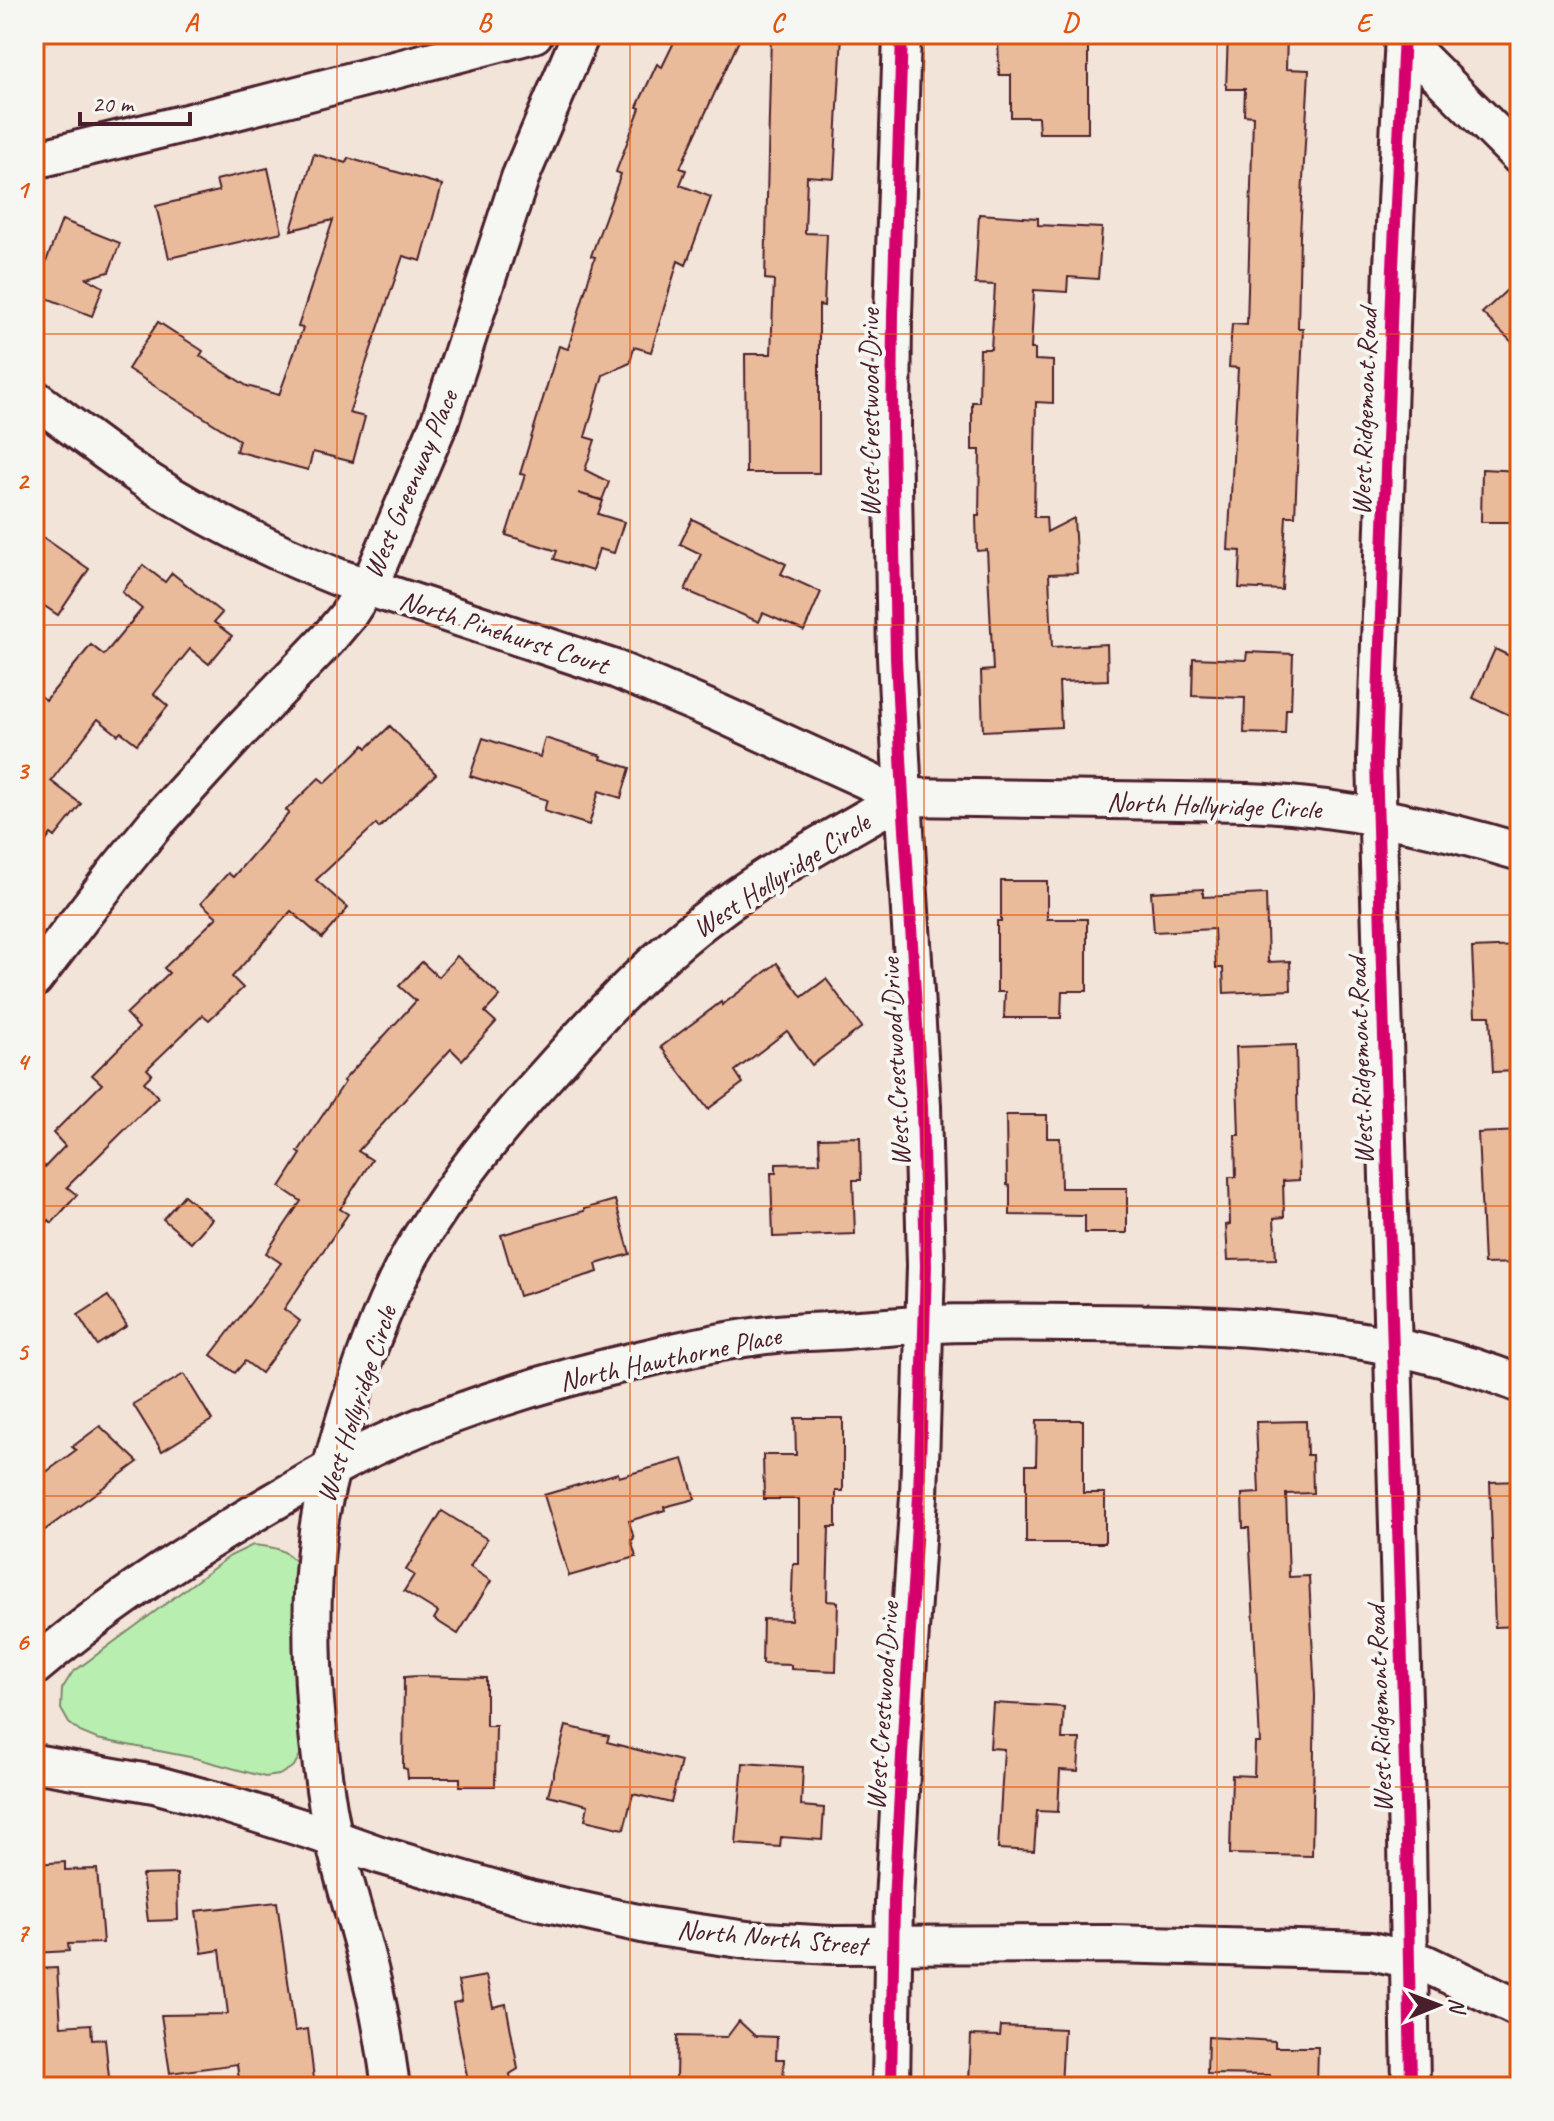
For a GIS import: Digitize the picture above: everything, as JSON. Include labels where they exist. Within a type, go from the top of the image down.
[{"type":"street","points":[[34,160],[534,34]]},
{"type":"street","name":"West Greenway Place","points":[[34,979],[156,823],[327,640],[367,587],[430,445],[456,376],[520,178],[581,34]]},
{"type":"street","name":"West Crestwood Drive","points":[[891,2087],[893,1946],[904,1709],[919,1508],[926,1226],[924,1134],[896,658],[893,315],[902,34]]},
{"type":"street","points":[[1404,37],[1520,157]]},
{"type":"street","name":"West Ridgemont Road","points":[[1404,37],[1392,282],[1376,816],[1411,2087]]},
{"type":"street","name":"North Pinehurst Court","points":[[34,398],[144,478],[297,560],[367,587],[615,669],[903,797]]},
{"type":"street","name":"North Hollyridge Circle","points":[[903,797],[1247,802],[1315,807],[1431,827],[1520,852]]},
{"type":"street","name":"West Hollyridge Circle","points":[[391,2087],[372,1979],[334,1839],[322,1768],[313,1645],[316,1553],[322,1506],[366,1355],[402,1270],[451,1192],[500,1127],[570,1047],[680,940],[742,893],[903,797]]},
{"type":"street","name":"North Hawthorne Place","points":[[34,1667],[94,1618],[200,1545],[332,1469],[386,1442],[520,1391],[690,1348],[769,1335],[925,1325],[1194,1325],[1273,1330],[1392,1345],[1461,1362],[1520,1384]]},
{"type":"street","name":"North North Street","points":[[34,1763],[176,1790],[529,1899],[651,1926],[747,1940],[832,1945],[1164,1945],[1371,1951],[1409,1958],[1463,1980],[1520,2009]]},
{"type":"green space","points":[[253,1545],[279,1550],[299,1566],[302,1737],[300,1755],[294,1766],[279,1775],[265,1777],[195,1758],[97,1739],[69,1723],[61,1709],[62,1689],[72,1673],[230,1556]]},
{"type":"building","points":[[678,34],[742,34],[680,168],[686,170],[680,185],[711,197],[686,265],[678,261],[651,352],[634,347],[630,363],[603,375],[585,437],[595,440],[585,470],[609,482],[602,500],[578,493],[603,501],[598,514],[624,522],[614,553],[599,549],[592,571],[554,559],[557,551],[506,535],[525,475],[520,474],[559,346],[568,349],[595,257],[591,256],[621,174],[616,172],[640,108],[637,107],[657,64],[662,67]]},
{"type":"building","points":[[771,34],[842,34],[834,178],[807,176],[805,233],[827,234],[824,306],[819,305],[819,473],[746,473],[745,354],[771,354],[774,280],[765,279]]},
{"type":"building","points":[[998,34],[1088,36],[1088,133],[1039,133],[1038,117],[1011,117],[1011,75],[999,75]]},
{"type":"building","points":[[1228,34],[1287,34],[1286,69],[1309,70],[1300,235],[1298,328],[1303,328],[1295,516],[1286,516],[1282,590],[1239,588],[1241,551],[1228,550],[1238,368],[1229,367],[1232,324],[1247,325],[1253,116],[1244,115],[1245,89],[1226,89]]},
{"type":"building","points":[[314,154],[346,163],[348,158],[442,185],[421,261],[403,256],[349,413],[365,417],[353,462],[313,452],[308,470],[236,451],[239,440],[128,369],[158,322],[203,351],[200,356],[247,386],[279,395],[303,328],[298,327],[333,220],[291,230]]},
{"type":"building","points":[[268,168],[282,232],[169,258],[156,206],[219,191],[216,180]]},
{"type":"building","points":[[979,214],[1038,218],[1038,225],[1102,228],[1098,279],[1068,277],[1067,292],[1034,290],[1031,349],[1035,349],[1035,360],[1053,361],[1053,403],[1036,402],[1034,517],[1046,517],[1047,532],[1074,518],[1077,573],[1049,574],[1052,647],[1107,644],[1108,680],[1059,682],[1061,727],[983,731],[981,671],[993,670],[987,550],[977,551],[980,450],[972,450],[972,402],[979,402],[980,349],[991,349],[995,285],[975,284]]},
{"type":"building","points":[[62,220],[120,243],[109,272],[87,278],[103,287],[92,316],[34,293]]},
{"type":"building","points":[[1520,278],[1520,350],[1482,313]]},
{"type":"building","points":[[1482,469],[1520,471],[1520,522],[1481,522]]},
{"type":"building","points":[[692,519],[786,564],[781,574],[821,592],[804,631],[763,613],[759,622],[685,590],[701,554],[680,544]]},
{"type":"building","points":[[34,531],[89,569],[58,615],[34,599]]},
{"type":"building","points":[[143,565],[165,582],[172,573],[222,613],[214,622],[232,636],[209,664],[190,649],[154,694],[168,706],[137,744],[121,732],[118,735],[98,719],[51,781],[81,804],[55,837],[51,834],[34,859],[34,691],[46,700],[91,645],[104,655],[142,609],[122,592]]},
{"type":"building","points":[[1495,649],[1520,661],[1520,720],[1473,698]]},
{"type":"building","points":[[1247,652],[1293,654],[1291,709],[1286,709],[1285,734],[1244,733],[1245,698],[1192,696],[1193,658],[1246,660]]},
{"type":"building","points":[[390,726],[436,774],[379,828],[376,824],[316,880],[348,908],[322,938],[291,911],[232,977],[243,988],[209,1020],[203,1015],[147,1069],[152,1074],[144,1082],[158,1097],[67,1187],[77,1195],[52,1223],[49,1220],[34,1237],[34,1157],[45,1167],[65,1146],[53,1133],[102,1084],[92,1075],[139,1028],[126,1014],[169,973],[164,968],[217,917],[201,903],[228,873],[233,877],[289,813],[286,810],[319,778],[325,783],[364,745],[367,748]]},
{"type":"building","points":[[483,738],[540,757],[545,738],[630,768],[621,798],[599,791],[589,825],[544,811],[547,800],[470,776]]},
{"type":"building","points":[[1001,881],[1047,881],[1047,919],[1087,919],[1087,991],[1062,991],[1061,1018],[1004,1018],[1005,992],[997,992],[997,921],[1001,921]]},
{"type":"building","points":[[1203,889],[1203,897],[1266,894],[1268,962],[1290,961],[1291,990],[1224,993],[1223,968],[1216,968],[1214,929],[1154,932],[1151,892]]},
{"type":"building","points":[[1520,946],[1520,1071],[1493,1072],[1490,1016],[1475,1016],[1472,948]]},
{"type":"building","points":[[457,956],[500,996],[485,1012],[496,1022],[462,1060],[451,1049],[358,1151],[372,1160],[340,1209],[348,1214],[284,1309],[300,1321],[261,1373],[245,1361],[235,1373],[211,1355],[281,1263],[266,1253],[301,1201],[280,1187],[301,1154],[298,1152],[343,1081],[416,1001],[399,986],[422,962],[438,977]]},
{"type":"building","points":[[777,963],[802,997],[826,979],[862,1027],[812,1065],[787,1031],[735,1071],[743,1083],[708,1109],[661,1047]]},
{"type":"building","points":[[1296,1045],[1299,1180],[1283,1181],[1284,1217],[1274,1218],[1276,1259],[1228,1260],[1226,1225],[1230,1224],[1229,1177],[1236,1177],[1235,1135],[1239,1135],[1236,1047]]},
{"type":"building","points":[[1006,1115],[1047,1115],[1047,1138],[1060,1138],[1061,1188],[1127,1188],[1127,1233],[1085,1233],[1085,1216],[1010,1215]]},
{"type":"building","points":[[1520,1131],[1520,1263],[1484,1264],[1478,1133]]},
{"type":"building","points":[[860,1137],[861,1180],[853,1180],[855,1234],[773,1237],[771,1173],[776,1173],[776,1164],[820,1163],[819,1138]]},
{"type":"building","points":[[184,1195],[212,1219],[191,1243],[163,1219]]},
{"type":"building","points":[[615,1200],[630,1254],[596,1264],[598,1272],[519,1296],[501,1235]]},
{"type":"building","points":[[108,1296],[127,1326],[97,1345],[78,1315]]},
{"type":"building","points":[[184,1374],[212,1420],[162,1451],[133,1404]]},
{"type":"building","points":[[795,1418],[843,1418],[843,1491],[836,1491],[836,1527],[829,1527],[827,1601],[838,1602],[836,1671],[762,1664],[763,1619],[791,1620],[793,1564],[799,1564],[799,1499],[764,1499],[763,1455],[796,1455]]},
{"type":"building","points":[[1037,1420],[1083,1420],[1083,1493],[1105,1493],[1105,1543],[1026,1543],[1026,1465],[1036,1465]]},
{"type":"building","points":[[1306,1421],[1307,1455],[1312,1455],[1313,1493],[1286,1494],[1289,1577],[1309,1576],[1315,1696],[1312,1856],[1230,1854],[1232,1775],[1254,1776],[1255,1743],[1260,1743],[1249,1528],[1243,1528],[1242,1494],[1259,1493],[1256,1422]]},
{"type":"building","points":[[100,1426],[138,1462],[34,1538],[34,1481],[76,1450],[72,1447]]},
{"type":"building","points":[[683,1459],[695,1499],[629,1521],[636,1557],[569,1576],[544,1495],[618,1473],[619,1477]]},
{"type":"building","points":[[1520,1481],[1520,1626],[1495,1627],[1490,1482]]},
{"type":"building","points":[[442,1511],[487,1539],[470,1567],[491,1581],[458,1634],[434,1619],[438,1612],[404,1591],[414,1575],[406,1570]]},
{"type":"building","points":[[404,1677],[486,1678],[486,1726],[496,1726],[495,1786],[460,1786],[460,1778],[408,1778],[407,1769],[403,1768]]},
{"type":"building","points":[[993,1703],[1064,1707],[1062,1739],[1080,1739],[1078,1771],[1060,1770],[1058,1812],[1037,1811],[1034,1851],[998,1849],[1004,1749],[990,1748]]},
{"type":"building","points":[[566,1726],[609,1736],[607,1742],[681,1761],[671,1803],[633,1794],[624,1829],[585,1820],[588,1805],[548,1795]]},
{"type":"building","points":[[743,1763],[803,1767],[801,1806],[824,1808],[822,1840],[781,1837],[780,1847],[736,1844]]},
{"type":"building","points":[[65,1862],[65,1870],[97,1869],[103,1943],[68,1944],[69,1951],[34,1953],[34,1864]]},
{"type":"building","points":[[177,1874],[178,1920],[148,1921],[142,1875]]},
{"type":"building","points":[[277,1902],[295,2031],[308,2029],[315,2087],[240,2087],[237,2064],[170,2073],[161,2015],[228,2014],[220,1950],[202,1953],[196,1911]]},
{"type":"building","points":[[57,1968],[61,2026],[91,2024],[92,2040],[105,2039],[110,2087],[37,2087],[34,1969]]},
{"type":"building","points":[[486,1976],[493,2007],[506,2004],[518,2069],[510,2074],[512,2087],[469,2087],[453,2003],[462,2001],[458,1981]]},
{"type":"building","points":[[739,2021],[755,2036],[777,2037],[776,2059],[784,2059],[783,2087],[699,2087],[699,2079],[676,2078],[677,2036],[727,2037]]},
{"type":"building","points":[[1001,2026],[1064,2029],[1061,2087],[969,2083],[971,2035],[1000,2036]]},
{"type":"building","points":[[1208,2037],[1275,2041],[1275,2047],[1318,2047],[1317,2087],[1270,2087],[1270,2075],[1207,2074]]},
{"type":"cycle path","points":[[891,2087],[894,1901],[919,1496],[926,1266],[922,1106],[896,658],[893,315],[902,34]]},
{"type":"cycle path","points":[[1404,34],[1376,759],[1407,1840],[1411,2087]]}]
